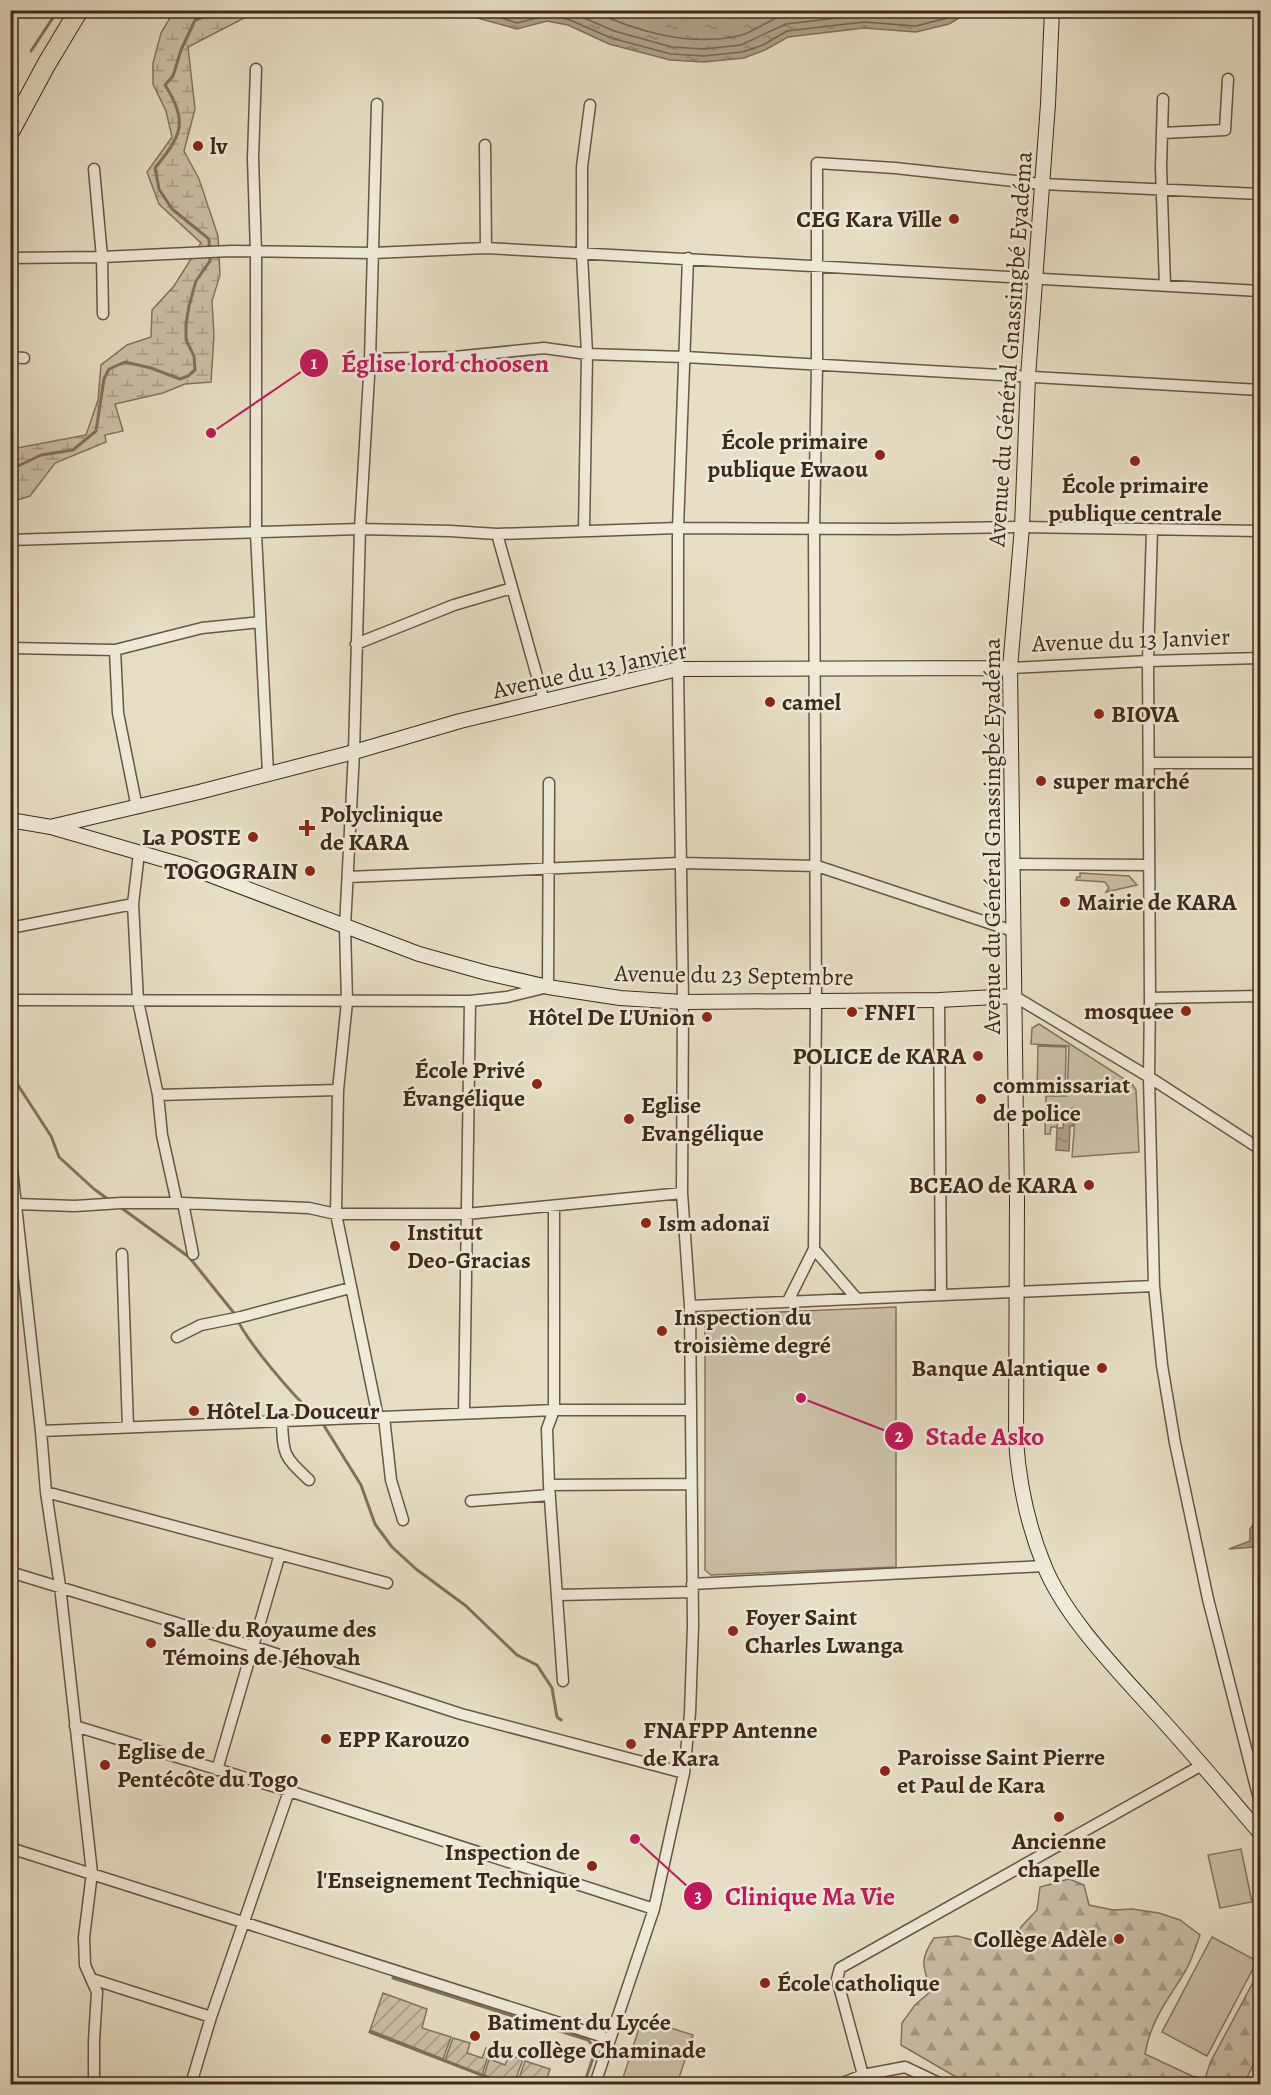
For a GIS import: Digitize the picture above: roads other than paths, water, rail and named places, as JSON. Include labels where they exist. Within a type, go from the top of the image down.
[{"type":"highway","points":[[10,132],[79,10]]},
{"type":"main road","name":"Avenue du Général Gnassingbé Eyadéma","points":[[1052,10],[1048,104],[1028,377],[1022,527],[1010,668],[1017,1292],[1016,1442],[1019,1473],[1044,1566],[1064,1603],[1118,1671],[1202,1764],[1260,1833]]},
{"type":"main road","name":"Avenue du 13 Janvier","points":[[51,826],[137,808],[354,752],[460,721],[678,669],[1010,668]]},
{"type":"main road","name":"Avenue du 23 Septembre","points":[[10,820],[51,826],[189,867],[419,954],[487,974],[548,987],[620,998],[682,1002],[939,1000],[1014,996]]},
{"type":"street","points":[[256,69],[253,158],[256,253],[256,534],[268,773]]},
{"type":"street","points":[[1162,133],[1225,130],[1228,79]]},
{"type":"street","points":[[1163,99],[1165,285]]},
{"type":"street","points":[[377,104],[370,359],[360,529],[354,752],[345,927],[347,1002],[338,1090],[336,1214],[350,1287],[381,1417],[391,1480],[404,1520]]},
{"type":"street","points":[[584,530],[587,354],[582,254],[582,167],[590,105]]},
{"type":"street","points":[[485,145],[486,248]]},
{"type":"street","points":[[788,1302],[814,1249],[816,669],[814,528],[817,163],[895,168],[1042,184],[1260,194]]},
{"type":"street","points":[[94,169],[102,257],[103,314]]},
{"type":"street","points":[[10,258],[102,257],[231,251],[373,253],[486,248],[1260,291]]},
{"type":"street","points":[[595,2085],[654,1909],[684,1773],[690,1713],[693,1626],[689,1410],[690,1306],[682,1194],[678,669],[678,528],[688,258]]},
{"type":"street","points":[[370,359],[454,357],[544,348],[587,354],[685,357],[1260,390]]},
{"type":"street","points":[[10,357],[24,358]]},
{"type":"street","points":[[10,540],[360,529],[497,534],[678,528],[1022,527],[1260,531]]},
{"type":"street","points":[[1152,530],[1148,661],[1149,1077],[1154,1286],[1162,1365],[1177,1454],[1208,1599],[1260,1802]]},
{"type":"street","points":[[497,534],[544,701]]},
{"type":"street","points":[[356,644],[454,605],[512,588]]},
{"type":"street","points":[[10,648],[115,650],[202,628],[260,622]]},
{"type":"street","points":[[115,650],[118,713],[137,808]]},
{"type":"street","name":"Avenue du 13 Janvier","points":[[1010,668],[1260,658]]},
{"type":"street","points":[[1150,763],[1260,763]]},
{"type":"street","points":[[10,1000],[470,1002],[507,997],[548,987],[549,783]]},
{"type":"street","points":[[139,854],[134,904],[138,1001],[158,1095],[162,1135],[193,1254]]},
{"type":"street","points":[[348,877],[680,863],[816,866],[1013,931]]},
{"type":"street","points":[[1012,864],[1149,865]]},
{"type":"street","points":[[10,928],[134,904]]},
{"type":"street","points":[[1014,996],[1149,1077],[1260,1149]]},
{"type":"street","points":[[1150,998],[1260,996]]},
{"type":"street","points":[[939,1000],[941,1294]]},
{"type":"street","points":[[465,1413],[470,1002]]},
{"type":"street","points":[[158,1095],[338,1090]]},
{"type":"street","points":[[10,1151],[46,1492],[60,1586],[92,1873],[84,1937],[85,1965],[97,1992],[94,2085]]},
{"type":"street","points":[[16,1204],[180,1203],[309,1208],[336,1214],[466,1214],[682,1194]]},
{"type":"street","points":[[554,1206],[554,1410],[547,1430],[549,1490],[563,1681]]},
{"type":"street","points":[[814,1249],[857,1299]]},
{"type":"street","points":[[122,1254],[128,1427]]},
{"type":"street","points":[[690,1306],[1154,1286]]},
{"type":"street","points":[[177,1337],[201,1325],[241,1317],[350,1287]]},
{"type":"street","points":[[41,1431],[554,1410],[689,1410]]},
{"type":"street","points":[[282,1421],[282,1443],[285,1456],[309,1480]]},
{"type":"street","points":[[471,1501],[549,1490],[690,1484]]},
{"type":"street","points":[[46,1492],[387,1583]]},
{"type":"street","points":[[217,1770],[280,1554]]},
{"type":"street","points":[[558,1595],[1044,1566]]},
{"type":"street","points":[[10,1572],[252,1646],[461,1714],[684,1773]]},
{"type":"street","points":[[75,1726],[289,1791],[654,1909]]},
{"type":"street","points":[[863,2075],[837,1979],[840,1968],[1202,1764]]},
{"type":"street","points":[[191,2085],[211,2017],[289,1791]]},
{"type":"street","points":[[10,1848],[610,2039]]},
{"type":"street","points":[[92,1980],[211,2017]]},
{"type":"street","points":[[840,2085],[863,2075],[905,2067],[941,2085]]},
{"type":"water","points":[[452,11],[971,11],[949,24],[916,32],[864,28],[788,37],[765,50],[744,58],[704,62],[670,60],[609,44],[568,25],[547,21],[517,29]]},
{"type":"water","points":[[1064,1113],[1074,1113],[1073,1126],[1070,1126],[1069,1151],[1056,1150],[1057,1128],[1063,1128]]},
{"type":"water","points":[[1260,1515],[1260,1549],[1254,1547],[1229,1549],[1250,1541],[1250,1529]]},
{"type":"waterway","points":[[31,51],[58,10]]},
{"type":"waterway","points":[[10,470],[41,455],[73,450],[96,431],[104,379],[109,369],[125,362],[151,368],[180,379],[195,370],[194,356],[186,340],[186,324],[196,281],[210,261],[209,239],[172,209],[159,189],[155,168],[171,147],[179,129],[177,110],[165,85],[173,76],[181,50],[195,20],[225,10]]},
{"type":"waterway","points":[[10,1073],[51,1136],[59,1157],[109,1200]]},
{"type":"waterway","points":[[120,1207],[189,1257],[234,1313],[271,1368],[316,1417]]},
{"type":"waterway","points":[[323,1424],[361,1485],[375,1524],[392,1547],[416,1569],[466,1606],[517,1655],[537,1665],[552,1688],[557,1717],[561,1720]]},
{"type":"waterway","points":[[393,1978],[588,2040],[596,2049],[584,2084]]},
{"type":"waterway","points":[[370,2032],[505,2084]]},
{"type":"place","name":"lv","points":[[198,146]]},
{"type":"place","name":"CEG Kara Ville","points":[[954,219]]},
{"type":"place","name":"Église lord choosen","points":[[211,433]]},
{"type":"place","name":"École primaire publique Ewaou","points":[[880,455]]},
{"type":"place","name":"École primaire publique centrale","points":[[1135,461]]},
{"type":"place","name":"camel","points":[[770,702]]},
{"type":"place","name":"BIOVA","points":[[1099,714]]},
{"type":"place","name":"super marché","points":[[1041,781]]},
{"type":"place","name":"Polyclinique de KARA","points":[[307,828]]},
{"type":"place","name":"La POSTE","points":[[253,837]]},
{"type":"place","name":"TOGOGRAIN","points":[[310,871]]},
{"type":"place","name":"Mairie de KARA","points":[[1065,902]]},
{"type":"place","name":"mosquee","points":[[1186,1011]]},
{"type":"place","name":"FNFI","points":[[852,1012]]},
{"type":"place","name":"Hôtel De L'Union","points":[[707,1017]]},
{"type":"place","name":"POLICE de KARA","points":[[978,1056]]},
{"type":"place","name":"École Privé Évangélique","points":[[537,1084]]},
{"type":"place","name":"commissariat de police","points":[[981,1099]]},
{"type":"place","name":"Eglise Evangélique","points":[[629,1119]]},
{"type":"place","name":"BCEAO de KARA","points":[[1089,1185]]},
{"type":"place","name":"Ism adonaï","points":[[646,1223]]},
{"type":"place","name":"Institut Deo-Gracias","points":[[395,1246]]},
{"type":"place","name":"Inspection du troisième degré","points":[[662,1331]]},
{"type":"place","name":"Banque Alantique","points":[[1102,1368]]},
{"type":"place","name":"Stade Asko","points":[[801,1398]]},
{"type":"place","name":"Hôtel La Douceur","points":[[194,1411]]},
{"type":"place","name":"Foyer Saint Charles Lwanga","points":[[733,1631]]},
{"type":"place","name":"Salle du Royaume des Témoins de Jéhovah","points":[[151,1643]]},
{"type":"place","name":"EPP Karouzo","points":[[326,1739]]},
{"type":"place","name":"FNAFPP Antenne de Kara","points":[[631,1744]]},
{"type":"place","name":"Eglise de Pentécôte du Togo","points":[[105,1765]]},
{"type":"place","name":"Paroisse Saint Pierre et Paul de Kara","points":[[885,1771]]},
{"type":"place","name":"Ancienne chapelle","points":[[1059,1817]]},
{"type":"place","name":"Clinique Ma Vie","points":[[635,1839]]},
{"type":"place","name":"Inspection de l'Enseignement Technique","points":[[592,1866]]},
{"type":"place","name":"Collège Adèle","points":[[1119,1939]]},
{"type":"place","name":"École catholique","points":[[765,1983]]},
{"type":"place","name":"Batiment du Lycée du collège Chaminade","points":[[475,2036]]}]
